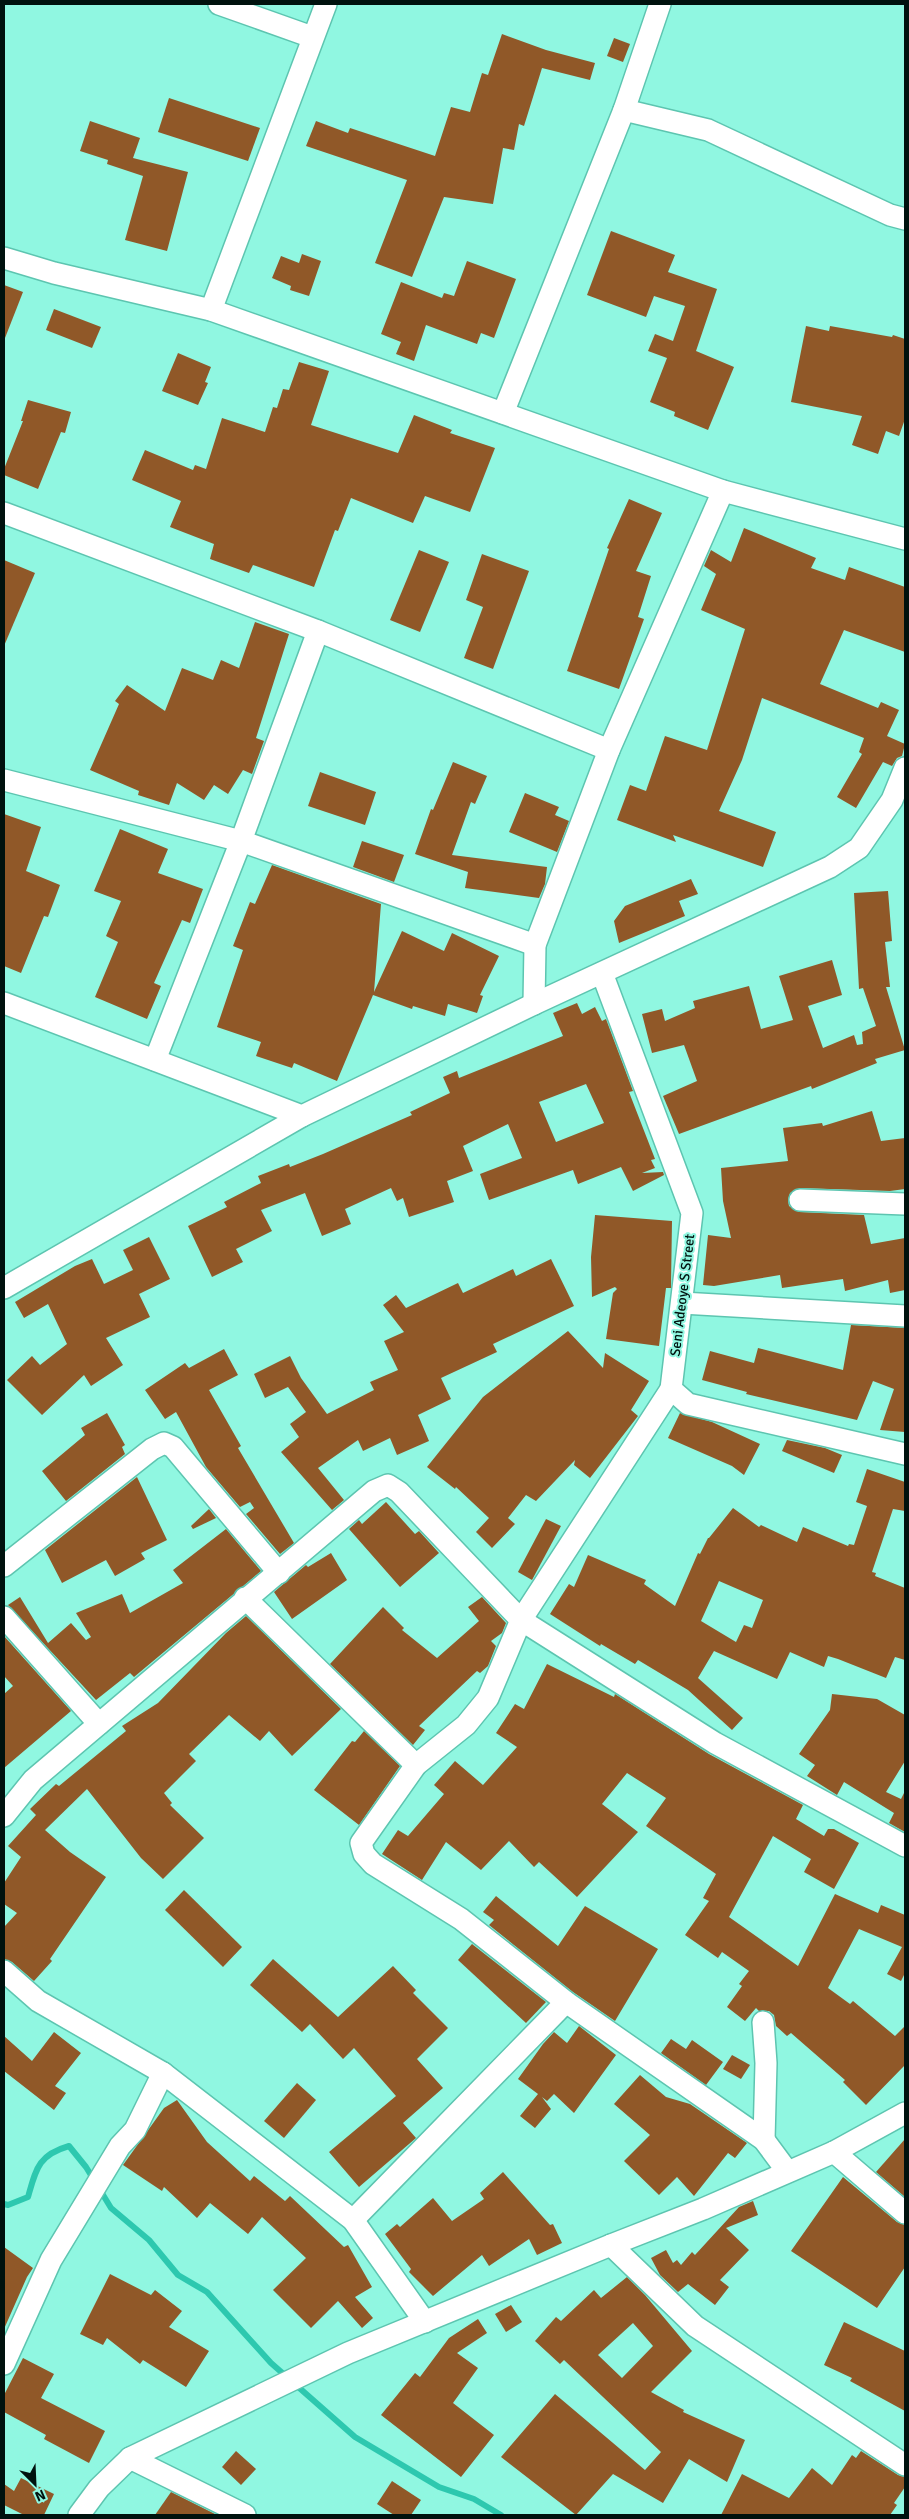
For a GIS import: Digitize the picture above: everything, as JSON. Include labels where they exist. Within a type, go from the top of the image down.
[{"type":"street","points":[[219,4],[312,36]]},
{"type":"street","points":[[211,310],[312,36],[326,4]]},
{"type":"street","points":[[503,413],[624,110],[660,4]]},
{"type":"street","points":[[624,110],[708,130],[905,220]]},
{"type":"street","points":[[4,258],[54,273],[211,310],[723,491],[905,539]]},
{"type":"street","points":[[534,1004],[535,945],[609,750],[723,491]]},
{"type":"street","points":[[4,513],[318,631],[609,750]]},
{"type":"street","points":[[155,1060],[241,842],[318,631]]},
{"type":"street","points":[[4,1288],[302,1116],[534,1004],[830,867],[859,848],[892,800],[905,768]]},
{"type":"street","points":[[4,780],[241,842],[535,945]]},
{"type":"street","name":"Seni Adeoye S Street","points":[[602,973],[692,1213],[671,1389]]},
{"type":"street","points":[[4,1003],[302,1116]]},
{"type":"street","points":[[800,1200],[905,1204]]},
{"type":"street","points":[[682,1303],[905,1316]]},
{"type":"street","points":[[787,2171],[764,2140],[566,2002],[461,1919],[373,1864],[364,1854],[361,1843],[416,1764],[466,1726],[488,1698],[521,1620],[671,1389],[688,1404],[905,1454]]},
{"type":"street","points":[[4,1566],[152,1449],[164,1443],[174,1447],[279,1573]]},
{"type":"street","points":[[4,1816],[33,1780],[245,1598],[279,1573],[374,1491],[388,1485],[399,1492],[521,1620],[716,1743],[905,1846]]},
{"type":"street","points":[[245,1598],[416,1764]]},
{"type":"street","points":[[4,1617],[99,1724]]},
{"type":"street","points":[[4,1971],[38,2001],[163,2073],[353,2220],[425,2322]]},
{"type":"street","points":[[353,2220],[566,2002]]},
{"type":"street","points":[[763,2022],[766,2063],[764,2140]]},
{"type":"street","points":[[4,2364],[51,2260],[120,2146],[135,2130],[163,2073]]},
{"type":"street","points":[[79,2515],[99,2488],[130,2458],[348,2354],[611,2245],[703,2210],[787,2171],[834,2152],[905,2113]]},
{"type":"street","points":[[834,2152],[905,2212]]},
{"type":"street","points":[[611,2245],[695,2326],[905,2465]]},
{"type":"street","points":[[130,2458],[245,2515]]},
{"type":"building","points":[[502,34],[546,50],[595,63],[590,80],[542,68],[524,126],[519,124],[514,150],[503,148],[493,204],[444,197],[412,277],[375,263],[407,180],[306,146],[316,121],[348,133],[350,128],[435,156],[451,107],[470,112],[482,73],[488,75]]},
{"type":"building","points":[[614,38],[630,44],[623,62],[607,56]]},
{"type":"building","points":[[169,98],[260,128],[248,161],[158,132]]},
{"type":"building","points":[[90,121],[140,138],[133,158],[188,172],[167,251],[125,240],[143,176],[107,164],[108,160],[80,151]]},
{"type":"building","points":[[611,231],[675,255],[668,272],[717,289],[696,351],[734,367],[708,430],[674,416],[675,412],[650,402],[667,358],[648,351],[655,334],[673,341],[685,306],[654,296],[646,317],[587,295]]},
{"type":"building","points":[[302,254],[321,261],[309,296],[290,290],[291,286],[272,278],[281,256],[299,263]]},
{"type":"building","points":[[467,261],[516,279],[494,338],[481,333],[477,344],[426,325],[414,361],[396,354],[401,342],[381,334],[401,282],[442,298],[444,293],[454,296]]},
{"type":"building","points":[[4,285],[23,292],[5,338],[4,338]]},
{"type":"building","points":[[54,309],[101,327],[92,348],[46,330]]},
{"type":"building","points":[[806,326],[829,331],[830,326],[892,337],[893,335],[905,339],[905,419],[899,436],[886,431],[878,454],[852,445],[862,416],[791,402]]},
{"type":"building","points":[[178,353],[211,367],[205,382],[208,383],[198,405],[162,391]]},
{"type":"building","points":[[299,362],[329,371],[311,425],[398,453],[414,415],[452,430],[450,433],[495,448],[470,512],[425,496],[413,523],[351,498],[338,531],[335,530],[314,587],[253,565],[249,573],[210,559],[214,544],[170,527],[181,501],[132,480],[145,450],[193,470],[195,465],[206,469],[222,418],[265,432],[273,407],[277,408],[283,389],[289,390]]},
{"type":"building","points":[[28,400],[71,412],[65,433],[61,432],[38,489],[4,475],[4,469],[23,421],[21,421]]},
{"type":"building","points":[[629,499],[662,513],[636,571],[651,576],[638,617],[644,619],[619,689],[567,671],[609,549],[607,548]]},
{"type":"building","points":[[744,528],[816,558],[811,568],[845,580],[849,567],[905,587],[905,652],[844,630],[820,684],[878,708],[881,702],[899,710],[887,736],[905,744],[902,756],[897,758],[892,766],[883,762],[856,808],[837,797],[862,754],[859,752],[864,738],[762,698],[742,760],[719,811],[776,832],[763,867],[673,835],[676,842],[617,820],[630,785],[646,791],[665,736],[707,750],[745,629],[701,610],[716,574],[704,566],[711,550],[731,562]]},
{"type":"building","points":[[419,550],[449,562],[420,632],[390,620]]},
{"type":"building","points":[[482,554],[529,571],[493,669],[464,658],[483,607],[466,600]]},
{"type":"building","points":[[4,560],[35,573],[4,646]]},
{"type":"building","points":[[255,622],[289,634],[256,738],[264,741],[252,774],[243,770],[228,794],[214,785],[204,800],[177,783],[169,805],[138,795],[139,791],[90,770],[119,704],[115,701],[127,685],[165,711],[182,668],[213,680],[221,660],[239,668]]},
{"type":"building","points":[[453,762],[487,776],[475,804],[471,802],[452,855],[547,867],[545,884],[539,898],[465,888],[468,872],[415,854],[431,809],[433,810]]},
{"type":"building","points":[[320,772],[376,792],[365,825],[308,806]]},
{"type":"building","points":[[525,793],[559,807],[555,815],[569,821],[557,852],[509,832]]},
{"type":"building","points":[[4,814],[41,827],[26,871],[60,885],[48,917],[44,916],[21,973],[4,966]]},
{"type":"building","points":[[120,829],[168,849],[158,873],[203,889],[190,923],[182,920],[154,983],[161,986],[147,1019],[95,997],[118,942],[106,936],[121,901],[94,891]]},
{"type":"building","points":[[362,841],[404,855],[394,882],[353,867]]},
{"type":"building","points":[[272,865],[381,904],[374,992],[402,931],[444,951],[452,933],[499,956],[480,995],[483,996],[477,1013],[448,1004],[445,1016],[413,1006],[412,1009],[373,995],[337,1081],[294,1063],[292,1068],[256,1056],[261,1042],[217,1027],[243,950],[233,946],[250,902],[255,904]]},
{"type":"building","points":[[691,879],[698,894],[679,901],[685,916],[619,943],[614,921],[625,906]]},
{"type":"building","points":[[888,891],[892,941],[885,942],[890,987],[886,987],[905,1050],[875,1059],[877,1063],[812,1089],[811,1086],[679,1134],[663,1096],[697,1081],[684,1045],[652,1053],[642,1014],[662,1009],[665,1021],[695,1008],[693,1001],[749,986],[761,1029],[793,1020],[779,976],[832,960],[842,995],[808,1006],[823,1048],[854,1035],[857,1045],[863,1044],[862,1032],[876,1026],[863,988],[859,989],[854,893]]},
{"type":"building","points":[[577,1003],[582,1014],[595,1007],[602,1021],[606,1019],[633,1091],[629,1092],[655,1159],[651,1160],[655,1168],[642,1173],[663,1172],[664,1175],[633,1191],[621,1167],[578,1184],[573,1170],[489,1200],[480,1174],[522,1158],[508,1124],[463,1146],[473,1171],[447,1181],[454,1202],[409,1217],[403,1198],[397,1201],[391,1188],[345,1209],[351,1224],[322,1236],[305,1193],[261,1210],[272,1231],[236,1249],[243,1262],[212,1277],[188,1226],[227,1207],[224,1202],[261,1183],[258,1176],[289,1164],[290,1167],[323,1154],[412,1115],[410,1112],[450,1093],[443,1077],[457,1071],[459,1078],[563,1036],[553,1013]],"holes":[[[586,1084],[604,1123],[556,1142],[539,1102]]]},
{"type":"building","points":[[872,1111],[881,1141],[905,1138],[905,1189],[890,1191],[800,1188],[790,1193],[789,1206],[799,1212],[864,1215],[871,1244],[905,1238],[905,1290],[890,1293],[888,1280],[845,1291],[843,1279],[782,1288],[780,1275],[714,1286],[703,1285],[708,1235],[731,1238],[723,1201],[721,1168],[788,1161],[783,1128],[822,1123],[823,1126]]},
{"type":"building","points":[[595,1215],[672,1221],[671,1288],[666,1288],[659,1346],[606,1339],[613,1293],[617,1289],[615,1287],[592,1297],[591,1257]]},
{"type":"building","points":[[149,1237],[170,1279],[139,1294],[150,1317],[106,1338],[123,1365],[91,1386],[84,1375],[42,1415],[7,1380],[32,1356],[40,1365],[67,1344],[48,1304],[24,1318],[15,1302],[75,1266],[92,1259],[104,1284],[133,1270],[123,1250]]},
{"type":"building","points":[[551,1259],[574,1306],[493,1344],[497,1352],[441,1378],[451,1399],[418,1415],[429,1441],[397,1455],[390,1438],[363,1451],[358,1440],[318,1468],[344,1500],[332,1510],[281,1452],[299,1437],[290,1424],[306,1412],[288,1387],[265,1398],[254,1374],[290,1356],[301,1378],[327,1414],[374,1390],[370,1382],[398,1370],[384,1341],[404,1332],[383,1305],[396,1295],[406,1308],[458,1283],[463,1293],[513,1269],[516,1276]]},
{"type":"building","points":[[851,1325],[905,1328],[905,1432],[880,1430],[894,1389],[873,1381],[857,1420],[746,1394],[747,1392],[702,1380],[710,1351],[754,1363],[758,1348],[843,1370]]},
{"type":"building","points":[[568,1331],[603,1368],[605,1353],[649,1381],[631,1410],[638,1416],[590,1478],[574,1465],[575,1460],[536,1501],[526,1495],[508,1518],[515,1524],[492,1548],[476,1532],[489,1518],[456,1487],[455,1489],[427,1467],[483,1397]]},
{"type":"building","points":[[224,1349],[238,1375],[209,1390],[241,1446],[238,1448],[294,1543],[280,1554],[246,1514],[254,1508],[250,1502],[240,1507],[206,1467],[176,1412],[165,1419],[145,1390],[185,1363],[189,1368]]},
{"type":"building","points":[[107,1413],[125,1445],[122,1447],[125,1454],[66,1501],[42,1471],[85,1435],[81,1428]]},
{"type":"building","points":[[680,1413],[712,1422],[760,1444],[744,1475],[732,1466],[668,1438]]},
{"type":"building","points":[[787,1440],[825,1448],[842,1455],[834,1473],[782,1451]]},
{"type":"building","points":[[867,1469],[905,1482],[905,1511],[893,1509],[872,1572],[876,1573],[875,1576],[905,1588],[905,1660],[895,1657],[886,1678],[828,1656],[824,1667],[790,1652],[777,1679],[714,1651],[698,1678],[743,1718],[732,1730],[688,1690],[638,1660],[635,1664],[601,1644],[600,1646],[550,1614],[569,1584],[574,1587],[588,1555],[646,1580],[644,1584],[675,1606],[698,1553],[700,1554],[708,1538],[733,1508],[759,1527],[761,1525],[797,1542],[803,1527],[848,1546],[849,1544],[854,1545],[867,1506],[856,1502]],"holes":[[[719,1581],[763,1600],[752,1628],[744,1625],[736,1642],[701,1621]]]},
{"type":"building","points":[[137,1477],[167,1540],[141,1553],[145,1559],[115,1576],[106,1560],[62,1583],[45,1550]]},
{"type":"building","points":[[386,1502],[415,1534],[419,1531],[439,1553],[400,1587],[349,1529],[359,1520],[362,1524]]},
{"type":"building","points":[[209,1509],[216,1518],[193,1529],[191,1526]]},
{"type":"building","points":[[546,1519],[561,1526],[532,1580],[518,1572]]},
{"type":"building","points":[[226,1529],[261,1571],[134,1677],[130,1673],[96,1700],[8,1605],[20,1597],[48,1643],[71,1623],[86,1640],[91,1637],[76,1613],[122,1594],[130,1613],[183,1583],[173,1570]]},
{"type":"building","points":[[331,1553],[347,1580],[292,1619],[274,1592],[306,1565],[308,1567]]},
{"type":"building","points":[[482,1597],[506,1623],[502,1633],[491,1641],[496,1646],[488,1666],[480,1673],[477,1671],[419,1726],[425,1730],[413,1745],[330,1664],[383,1607],[404,1628],[402,1630],[437,1658],[479,1621],[468,1607]]},
{"type":"building","points":[[246,1616],[341,1709],[292,1756],[269,1731],[260,1741],[229,1715],[189,1754],[196,1761],[164,1793],[172,1803],[170,1805],[204,1838],[163,1879],[141,1858],[87,1789],[45,1830],[70,1852],[106,1877],[50,1959],[52,1961],[34,1981],[12,1962],[4,1959],[4,1927],[17,1913],[4,1904],[4,1883],[21,1857],[8,1846],[36,1815],[30,1809],[56,1784],[59,1786],[126,1731],[122,1726],[158,1703],[226,1633]]},
{"type":"building","points":[[4,1636],[71,1711],[4,1768],[4,1694],[13,1686],[4,1676]]},
{"type":"building","points":[[547,1664],[614,1697],[615,1694],[709,1754],[803,1805],[796,1819],[824,1836],[828,1829],[834,1829],[859,1843],[834,1889],[804,1872],[811,1859],[773,1836],[729,1917],[798,1966],[835,1894],[878,1913],[881,1905],[905,1915],[905,1973],[901,1981],[887,1974],[902,1947],[859,1929],[828,1988],[850,2004],[853,2001],[895,2036],[905,2026],[905,2065],[866,2105],[843,2082],[845,2080],[791,2033],[787,2036],[776,2026],[774,2015],[769,2011],[759,2011],[756,2008],[745,2021],[727,2007],[742,1986],[739,1984],[749,1971],[722,1952],[718,1958],[685,1935],[709,1901],[703,1898],[716,1874],[646,1826],[666,1798],[627,1773],[602,1804],[638,1832],[577,1897],[539,1862],[534,1867],[509,1841],[481,1870],[446,1842],[422,1880],[382,1854],[398,1830],[408,1836],[444,1794],[434,1785],[455,1761],[483,1785],[517,1747],[496,1733],[515,1704],[524,1709]]},
{"type":"building","points":[[832,1694],[877,1699],[905,1715],[905,1761],[886,1792],[901,1799],[905,1791],[905,1832],[889,1823],[894,1813],[844,1782],[837,1795],[807,1776],[815,1765],[799,1754],[830,1710]]},
{"type":"building","points":[[364,1731],[400,1766],[359,1825],[314,1790],[352,1741],[355,1742]]},
{"type":"building","points":[[184,1890],[242,1947],[223,1967],[165,1910]]},
{"type":"building","points":[[496,1896],[558,1946],[585,1906],[658,1949],[615,2021],[573,1992],[489,1925],[494,1920],[483,1912]]},
{"type":"building","points":[[472,1944],[546,2002],[526,2023],[458,1960]]},
{"type":"building","points":[[273,1959],[338,2017],[393,1966],[416,1990],[413,1993],[448,2028],[417,2059],[443,2088],[403,2123],[416,2138],[359,2187],[329,2152],[396,2096],[354,2048],[343,2059],[310,2024],[302,2032],[250,1985]]},
{"type":"building","points":[[579,2026],[616,2055],[574,2113],[554,2094],[547,2101],[542,2097],[551,2109],[535,2128],[520,2116],[538,2094],[518,2079],[554,2032],[567,2043]]},
{"type":"building","points":[[54,2032],[81,2053],[55,2086],[66,2093],[54,2110],[4,2071],[4,2036],[32,2061]]},
{"type":"building","points":[[671,2039],[686,2049],[692,2040],[723,2062],[706,2085],[661,2053]]},
{"type":"building","points":[[732,2055],[750,2065],[741,2079],[723,2069]]},
{"type":"building","points":[[640,2075],[666,2097],[690,2104],[747,2143],[735,2158],[728,2153],[694,2196],[677,2177],[659,2195],[624,2161],[650,2135],[614,2104]]},
{"type":"building","points":[[297,2083],[316,2100],[284,2138],[264,2121]]},
{"type":"building","points":[[177,2100],[207,2142],[250,2181],[254,2176],[285,2201],[290,2196],[344,2247],[348,2245],[372,2287],[355,2297],[373,2318],[362,2328],[338,2301],[311,2328],[273,2290],[306,2258],[262,2217],[248,2234],[210,2203],[197,2218],[164,2187],[162,2191],[123,2165],[164,2108]]},
{"type":"building","points":[[905,2139],[905,2197],[876,2172]]},
{"type":"building","points":[[503,2172],[550,2225],[553,2224],[562,2243],[537,2255],[529,2239],[489,2266],[482,2255],[433,2296],[409,2272],[411,2269],[385,2234],[397,2224],[400,2227],[433,2198],[452,2221],[484,2199],[480,2193]]},
{"type":"building","points":[[843,2177],[897,2222],[905,2225],[905,2267],[877,2308],[791,2251]]},
{"type":"building","points":[[753,2201],[758,2215],[726,2228],[749,2250],[720,2280],[729,2287],[715,2305],[688,2284],[678,2292],[660,2275],[651,2258],[666,2250],[673,2263],[677,2260],[681,2265],[692,2252],[695,2255],[739,2207]]},
{"type":"building","points":[[4,2247],[33,2268],[27,2277],[4,2329]]},
{"type":"building","points":[[110,2274],[151,2295],[155,2290],[182,2311],[169,2327],[209,2351],[186,2387],[143,2360],[140,2364],[107,2338],[103,2345],[80,2334]]},
{"type":"building","points":[[627,2277],[645,2295],[692,2351],[651,2392],[684,2410],[683,2412],[745,2440],[727,2482],[689,2459],[663,2503],[613,2474],[576,2515],[501,2457],[555,2394],[645,2470],[661,2452],[564,2360],[560,2364],[535,2341],[556,2317],[561,2321],[594,2290],[601,2298]],"holes":[[[633,2323],[653,2346],[622,2378],[598,2355]]]},
{"type":"building","points":[[511,2305],[522,2322],[506,2332],[495,2314]]},
{"type":"building","points":[[478,2319],[487,2333],[457,2353],[478,2368],[453,2403],[494,2435],[461,2477],[381,2415],[415,2373],[420,2377],[449,2338]]},
{"type":"building","points":[[844,2322],[905,2351],[905,2411],[850,2381],[852,2378],[824,2365]]},
{"type":"building","points":[[23,2358],[54,2374],[41,2398],[105,2431],[89,2463],[44,2439],[46,2435],[4,2412],[4,2395]]},
{"type":"building","points":[[236,2451],[256,2469],[241,2485],[222,2467]]},
{"type":"building","points":[[861,2451],[898,2475],[905,2477],[905,2487],[894,2503],[897,2505],[890,2515],[721,2515],[742,2474],[789,2498],[812,2468],[832,2485],[852,2455],[856,2458]]},
{"type":"building","points":[[21,2478],[54,2494],[44,2515],[24,2515],[4,2505],[4,2484],[14,2491]]},
{"type":"building","points":[[392,2481],[421,2500],[411,2515],[394,2515],[377,2504]]},
{"type":"building","points":[[171,2492],[217,2515],[155,2515]]},
{"type":"waterway","points":[[4,2204],[8,2205],[28,2197],[33,2178],[40,2164],[51,2154],[69,2146],[86,2167],[111,2208],[149,2240],[178,2275],[207,2292],[271,2363],[355,2437],[439,2487],[474,2499],[501,2515]]}]
